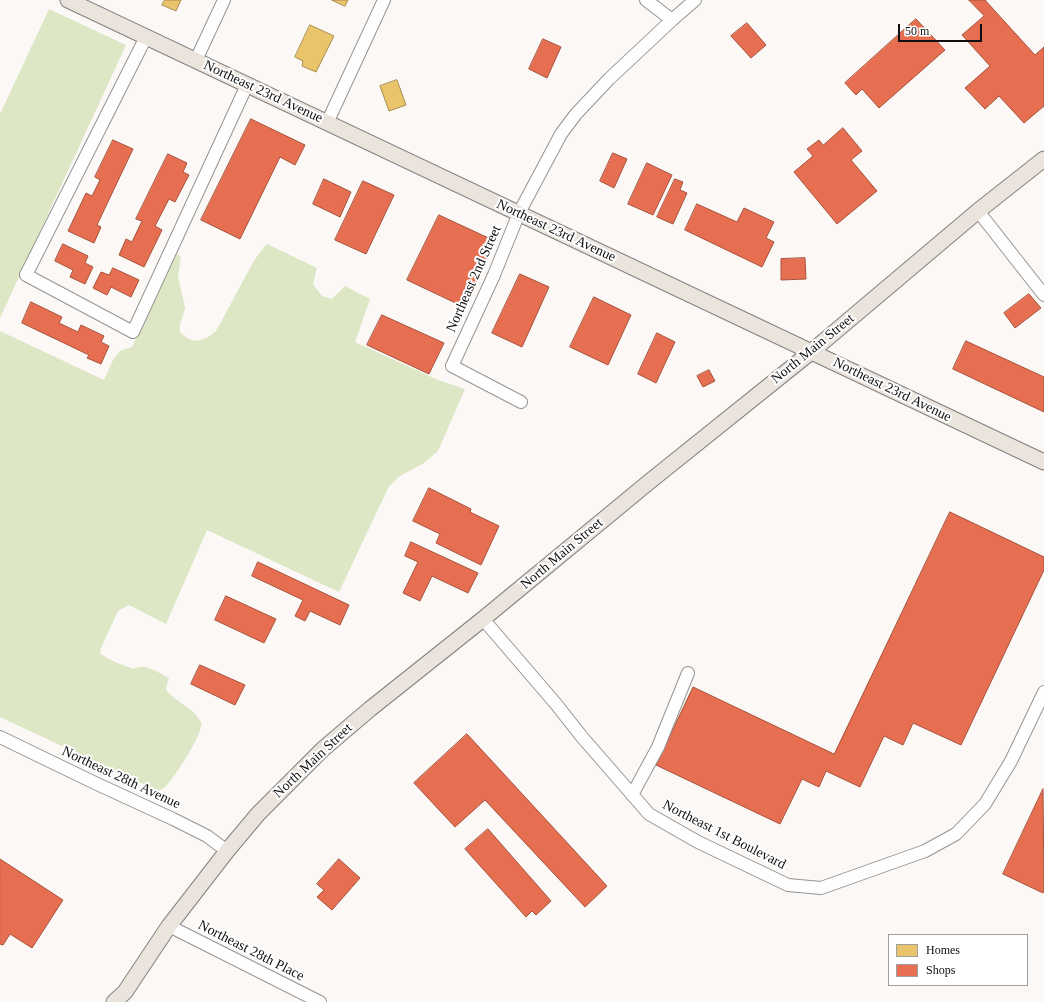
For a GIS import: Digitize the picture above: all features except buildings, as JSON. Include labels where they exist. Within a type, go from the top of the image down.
[{"type":"main road","name":"Northeast 23rd Avenue","points":[[71,1],[1044,462]]},
{"type":"main road","name":"North Main Street","points":[[121,999],[169,926],[227,851],[258,814],[323,749],[637,491],[812,352],[978,211],[1044,159]]},
{"type":"street","points":[[196,60],[224,0]]},
{"type":"street","points":[[327,122],[384,0]]},
{"type":"street","points":[[646,0],[672,20]]},
{"type":"street","name":"Northeast 2nd Street","points":[[521,402],[452,366],[494,275],[519,213],[561,134],[576,114],[609,79],[695,0]]},
{"type":"street","points":[[146,37],[26,275],[133,332],[247,84]]},
{"type":"street","points":[[978,211],[1044,295]]},
{"type":"street","name":"Northeast 1st Boulevard","points":[[483,619],[512,651],[632,795],[650,814],[698,842],[788,885],[821,888],[925,851],[956,834],[985,804],[1011,761],[1044,692]]},
{"type":"street","points":[[632,795],[658,747],[688,673]]},
{"type":"street","name":"Northeast 28th Avenue","points":[[0,737],[173,818],[207,836],[227,851]]},
{"type":"street","name":"Northeast 28th Place","points":[[169,926],[320,1002]]},
{"type":"green space","points":[[49,9],[126,45],[0,318],[0,114]]},
{"type":"green space","points":[[267,244],[317,268],[313,284],[322,296],[332,299],[345,286],[370,299],[355,342],[438,380],[465,389],[438,451],[424,463],[400,476],[389,486],[339,592],[207,530],[166,624],[129,605],[118,611],[100,653],[112,661],[125,666],[134,669],[138,667],[147,667],[169,678],[166,690],[194,713],[201,722],[198,735],[187,756],[168,784],[158,791],[0,717],[0,331],[104,380],[113,360],[120,351],[132,347],[175,253],[181,257],[178,276],[185,308],[180,325],[180,332],[189,339],[202,340],[216,331],[255,259]]}]
